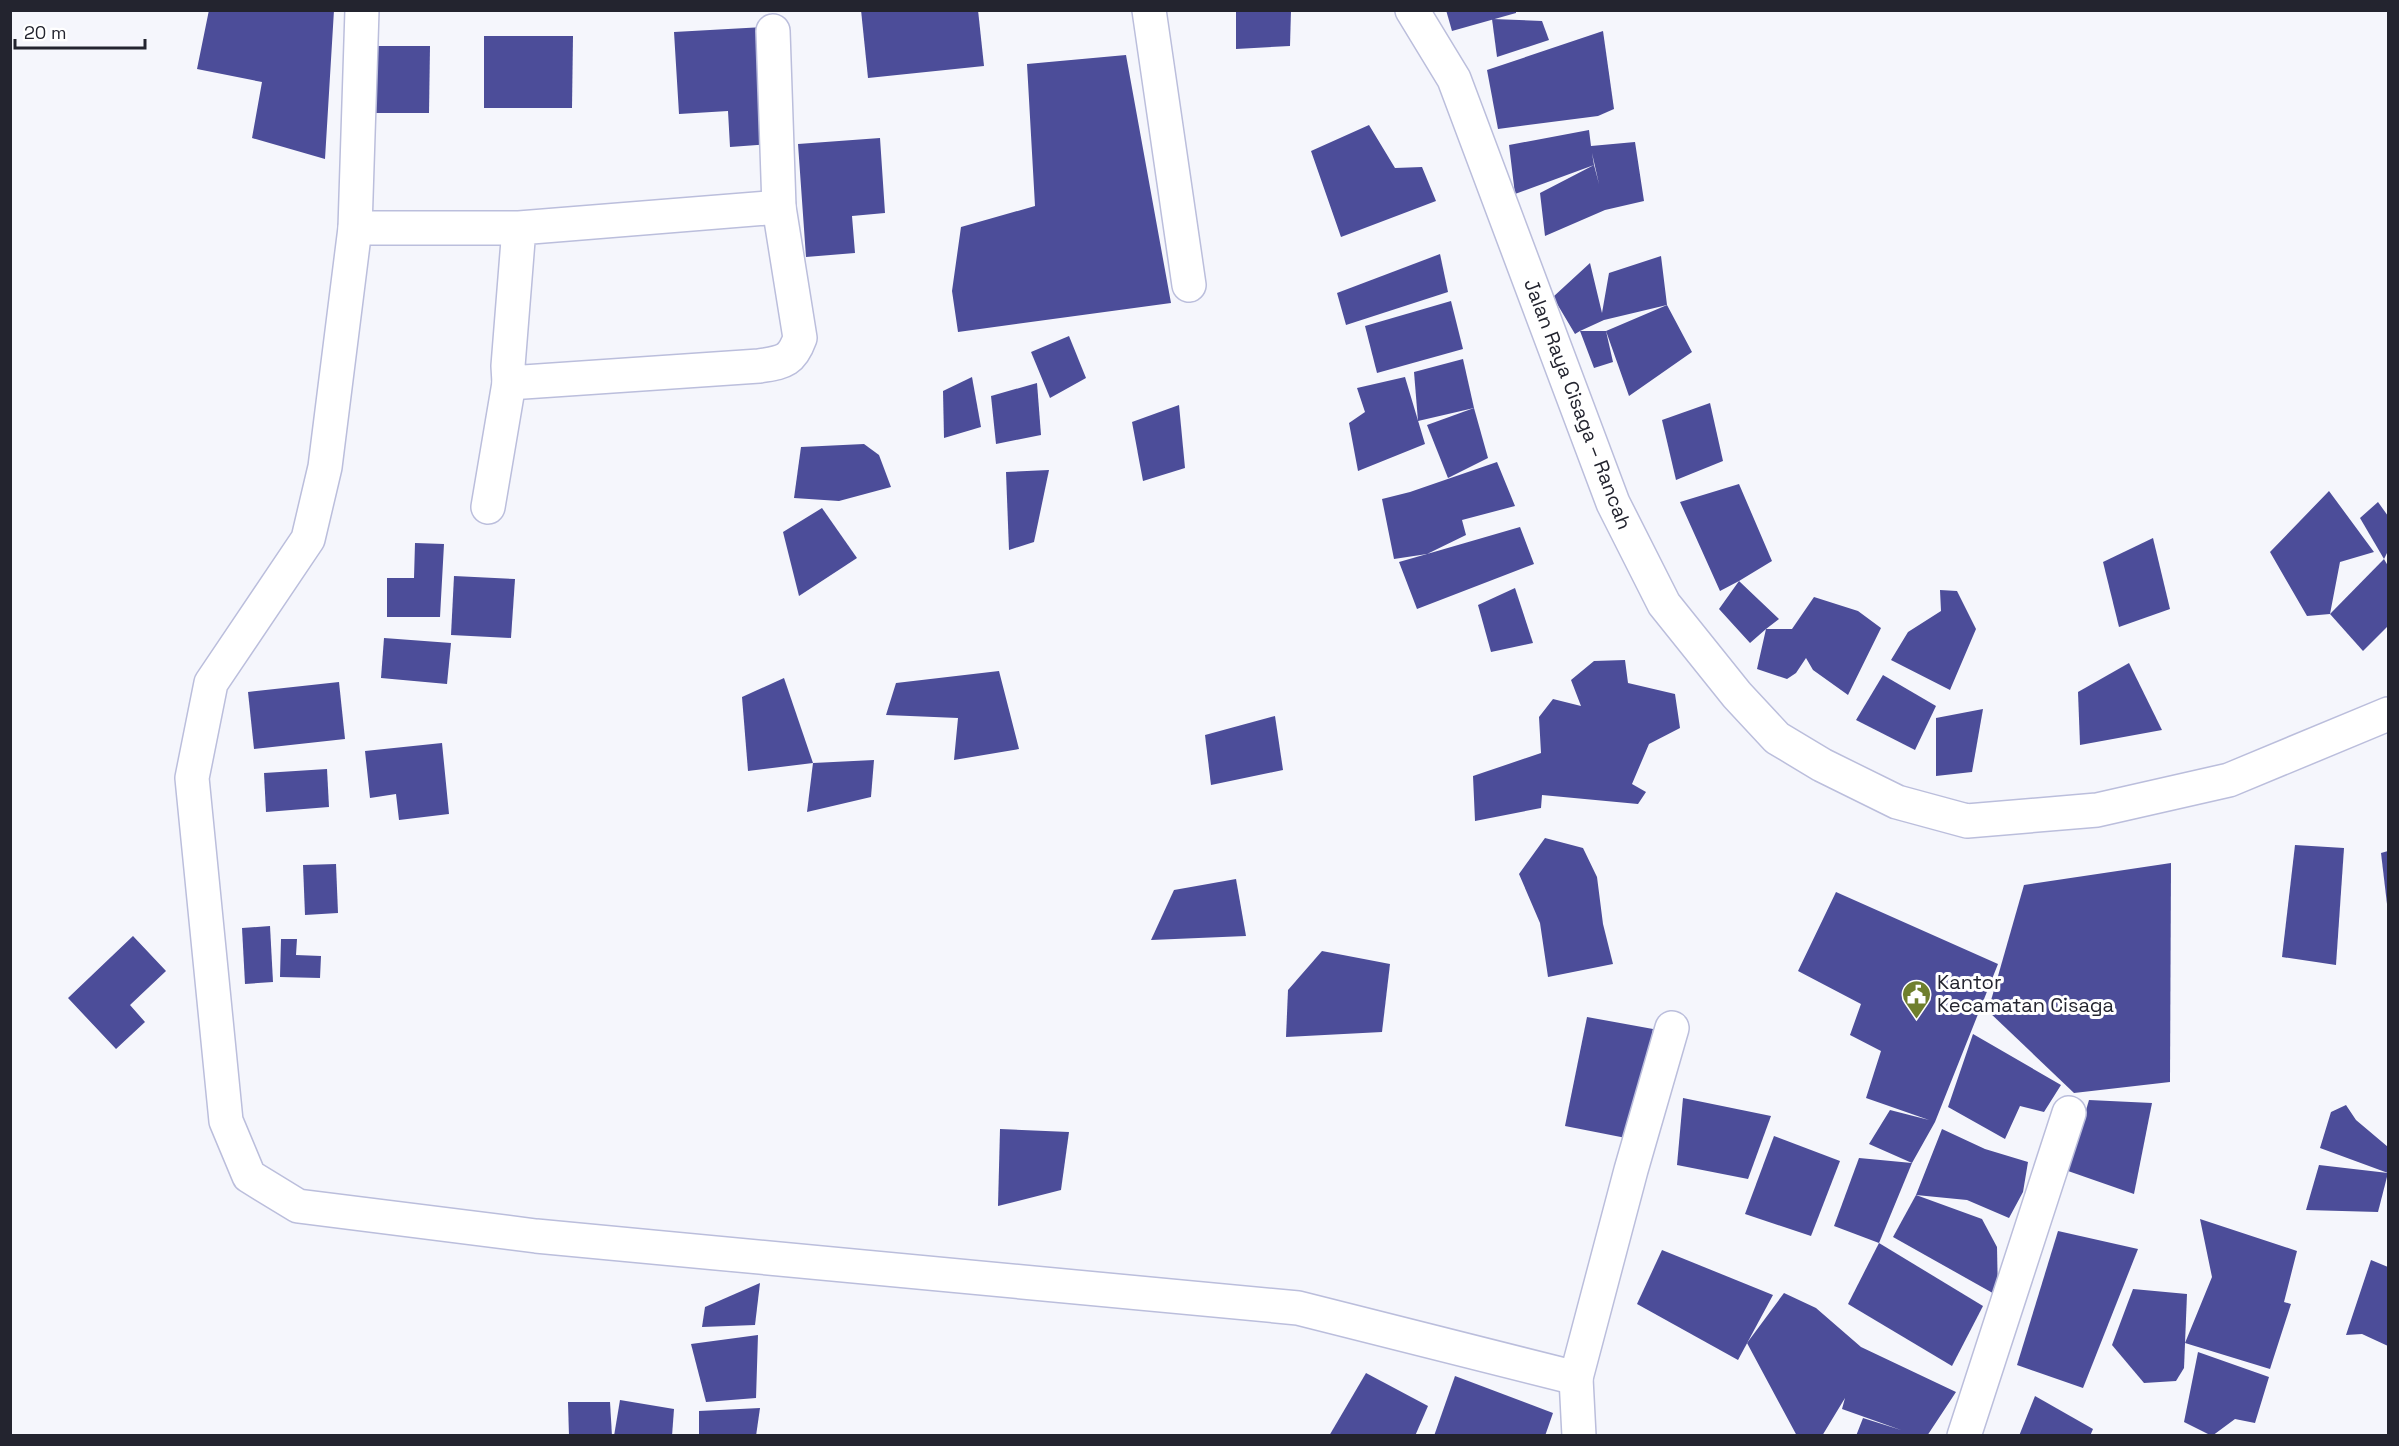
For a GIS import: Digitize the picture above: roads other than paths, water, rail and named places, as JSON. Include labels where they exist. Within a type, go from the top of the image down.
[{"type":"street","points":[[362,10],[355,228],[325,467],[308,539],[210,683],[192,778],[226,1121],[249,1176],[298,1206],[536,1236],[1298,1308],[1576,1378]]},
{"type":"street","points":[[1149,10],[1189,285]]},
{"type":"street","name":"Jalan Raya Cisaga – Rancah","points":[[1412,10],[1454,79],[1613,503],[1665,604],[1737,695],[1777,738],[1822,765],[1897,802],[1967,821],[2097,810],[2229,780],[2388,714]]},
{"type":"street","points":[[509,383],[759,366],[784,361],[791,357],[800,339],[779,207],[773,31]]},
{"type":"street","points":[[355,228],[519,228],[779,207]]},
{"type":"street","points":[[488,507],[509,383],[508,366],[519,228]]},
{"type":"street","points":[[1579,1436],[1576,1378],[1630,1170],[1672,1028]]},
{"type":"street","points":[[1964,1436],[2069,1113]]},
{"type":"place","name":"Kantor Kecamatan Cisaga","points":[[1916,1020]]}]
